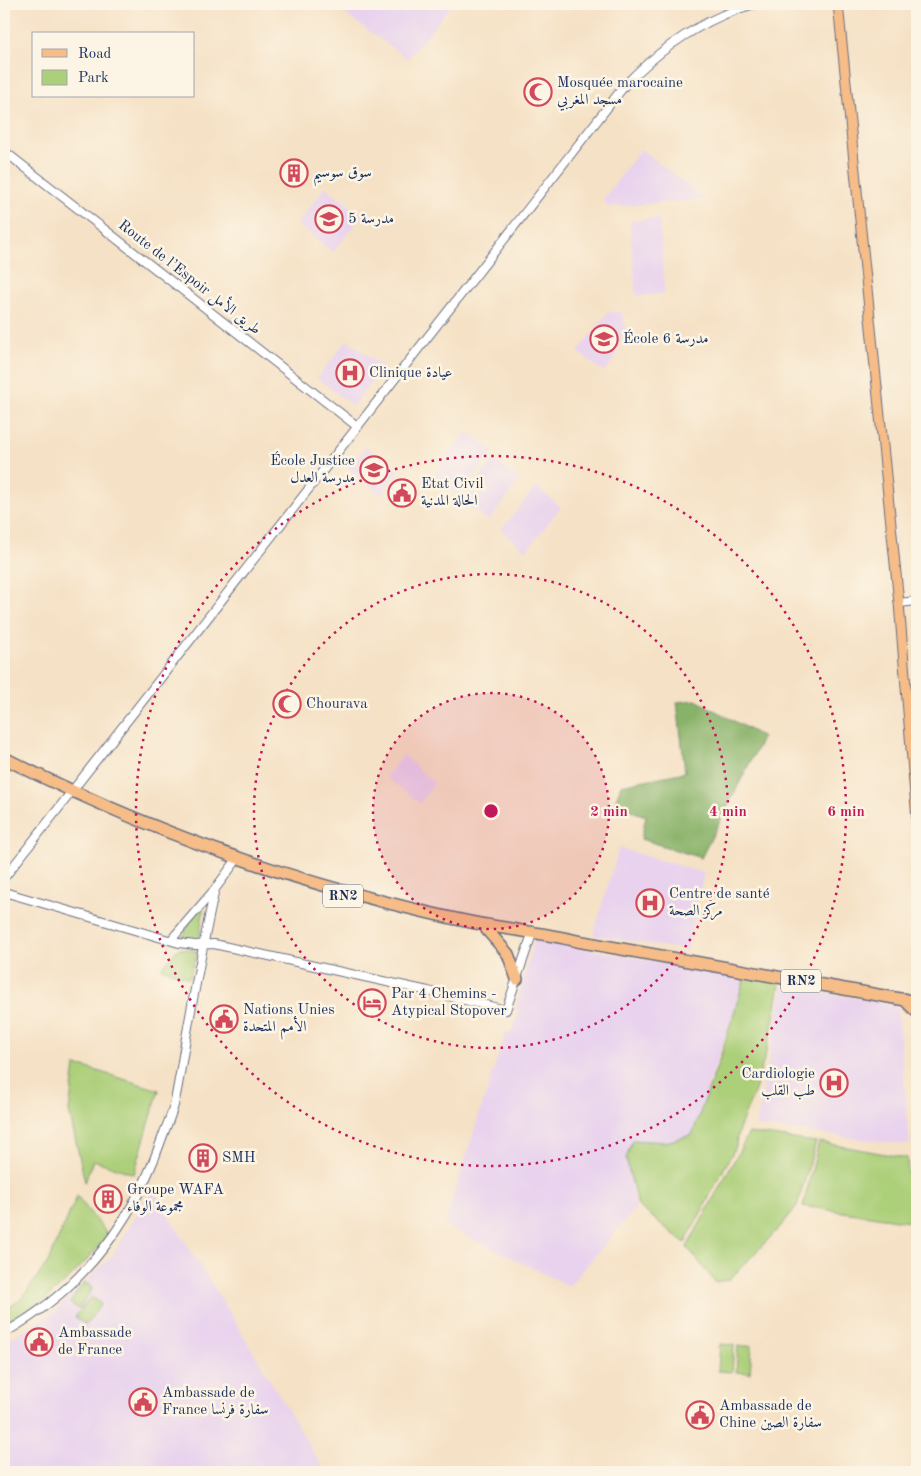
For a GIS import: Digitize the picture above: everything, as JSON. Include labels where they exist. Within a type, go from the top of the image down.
[{"type":"highway","name":"RN2","points":[[4,758],[149,830],[237,860],[384,902],[487,927],[577,941],[917,1002]]},
{"type":"highway","name":"RN2","points":[[4,763],[70,792]]},
{"type":"highway","points":[[487,927],[508,954],[517,979]]},
{"type":"highway","points":[[917,992],[904,999],[917,1012]]},
{"type":"main road","points":[[838,4],[899,603],[917,820]]},
{"type":"street","points":[[4,878],[625,84],[655,55],[677,39],[713,19],[756,4]]},
{"type":"street","name":"Route de l’Espoir طريق الأمل","points":[[4,151],[358,427]]},
{"type":"street","points":[[899,603],[917,601]]},
{"type":"street","points":[[172,940],[237,860]]},
{"type":"street","points":[[4,1333],[44,1307],[84,1271],[106,1246],[132,1205],[158,1151],[174,1106],[202,944],[215,889]]},
{"type":"street","points":[[4,892],[187,944],[214,944],[506,1010],[532,934]]},
{"type":"shaded area","points":[[331,4],[452,4],[408,59]]},
{"type":"shaded area","points":[[641,149],[705,199],[609,207],[602,201]]},
{"type":"shaded area","name":"مدرسة 5","points":[[325,187],[362,215],[333,252],[297,224]]},
{"type":"shaded area","points":[[659,218],[665,294],[636,296],[630,221]]},
{"type":"shaded area","name":"École 6 مدرسة","points":[[608,312],[621,312],[625,326],[615,358],[604,372],[578,352]]},
{"type":"shaded area","name":"Clinique عيادة","points":[[347,340],[383,367],[353,406],[317,378]]},
{"type":"shaded area","points":[[467,431],[494,451],[458,495],[433,476]]},
{"type":"shaded area","name":"École Justice مدرسة العدل","points":[[366,446],[400,472],[382,495],[348,468]]},
{"type":"shaded area","points":[[494,460],[520,480],[489,521],[462,501]]},
{"type":"shaded area","points":[[536,487],[561,507],[526,551],[501,530]]},
{"type":"shaded area","points":[[403,755],[434,783],[420,803],[386,777]]},
{"type":"shaded area","name":"Centre de santé مركز الصحة","points":[[619,848],[704,873],[687,950],[593,935]]},
{"type":"shaded area","points":[[534,940],[745,977],[692,1135],[665,1142],[632,1140],[627,1159],[636,1208],[569,1286],[444,1225],[505,1034],[512,1033],[519,1010],[515,1010]]},
{"type":"shaded area","name":"Cardiologie طب القلب","points":[[783,986],[897,1005],[910,1145],[756,1126]]},
{"type":"shaded area","name":"Ambassade de France سفارة فرنسا","points":[[152,1189],[232,1316],[325,1472],[4,1472],[4,1342],[54,1312],[112,1256]]},
{"type":"green space","points":[[696,700],[763,737],[701,858],[641,839],[646,816],[614,805],[621,785],[685,772],[677,702]]},
{"type":"green space","points":[[204,905],[199,941],[182,939],[194,914]]},
{"type":"green space","points":[[179,948],[198,951],[189,978],[161,968]]},
{"type":"green space","points":[[745,977],[780,983],[776,1008],[764,1059],[754,1092],[739,1130],[736,1146],[685,1243],[638,1206],[626,1159],[632,1140],[665,1142],[692,1135],[720,1058]]},
{"type":"green space","points":[[75,1066],[84,1067],[159,1090],[134,1174],[93,1160],[85,1182],[69,1111]]},
{"type":"green space","points":[[749,1133],[816,1142],[797,1206],[781,1226],[729,1280],[715,1282],[687,1247]]},
{"type":"green space","points":[[819,1142],[907,1158],[910,1222],[803,1206]]},
{"type":"green space","points":[[77,1196],[108,1235],[85,1262],[47,1298],[4,1327],[4,1311],[22,1298],[48,1262]]},
{"type":"green space","points":[[84,1282],[93,1288],[79,1309],[70,1303]]},
{"type":"green space","points":[[91,1297],[101,1304],[86,1325],[75,1317]]},
{"type":"green space","points":[[720,1344],[734,1345],[732,1372],[718,1371]]},
{"type":"green space","points":[[738,1346],[752,1346],[750,1373],[736,1372]]},
{"type":"place","name":"Mosquée marocaine مسجد المغربي","points":[[538,92]]},
{"type":"place","name":"سوق سوسيم","points":[[294,173]]},
{"type":"place","name":"مدرسة 5","points":[[329,219]]},
{"type":"place","name":"École 6 مدرسة","points":[[604,339]]},
{"type":"place","name":"Clinique عيادة","points":[[350,373]]},
{"type":"place","name":"École Justice مدرسة العدل","points":[[374,470]]},
{"type":"place","name":"Etat Civil الحالة المدنية","points":[[402,493]]},
{"type":"place","name":"Chourava","points":[[287,704]]},
{"type":"place","name":"Centre de santé مركز الصحة","points":[[650,903]]},
{"type":"place","name":"Par 4 Chemins - Atypical Stopover","points":[[372,1003]]},
{"type":"place","name":"Nations Unies الأمم المتحدة","points":[[224,1019]]},
{"type":"place","name":"Cardiologie طب القلب","points":[[834,1083]]},
{"type":"place","name":"SMH","points":[[203,1158]]},
{"type":"place","name":"Groupe WAFA مجموعة الوفاء","points":[[108,1199]]},
{"type":"place","name":"Ambassade de France","points":[[39,1342]]},
{"type":"place","name":"Ambassade de France سفارة فرنسا","points":[[143,1402]]},
{"type":"place","name":"Ambassade de Chine سفارة الصين","points":[[700,1415]]}]
